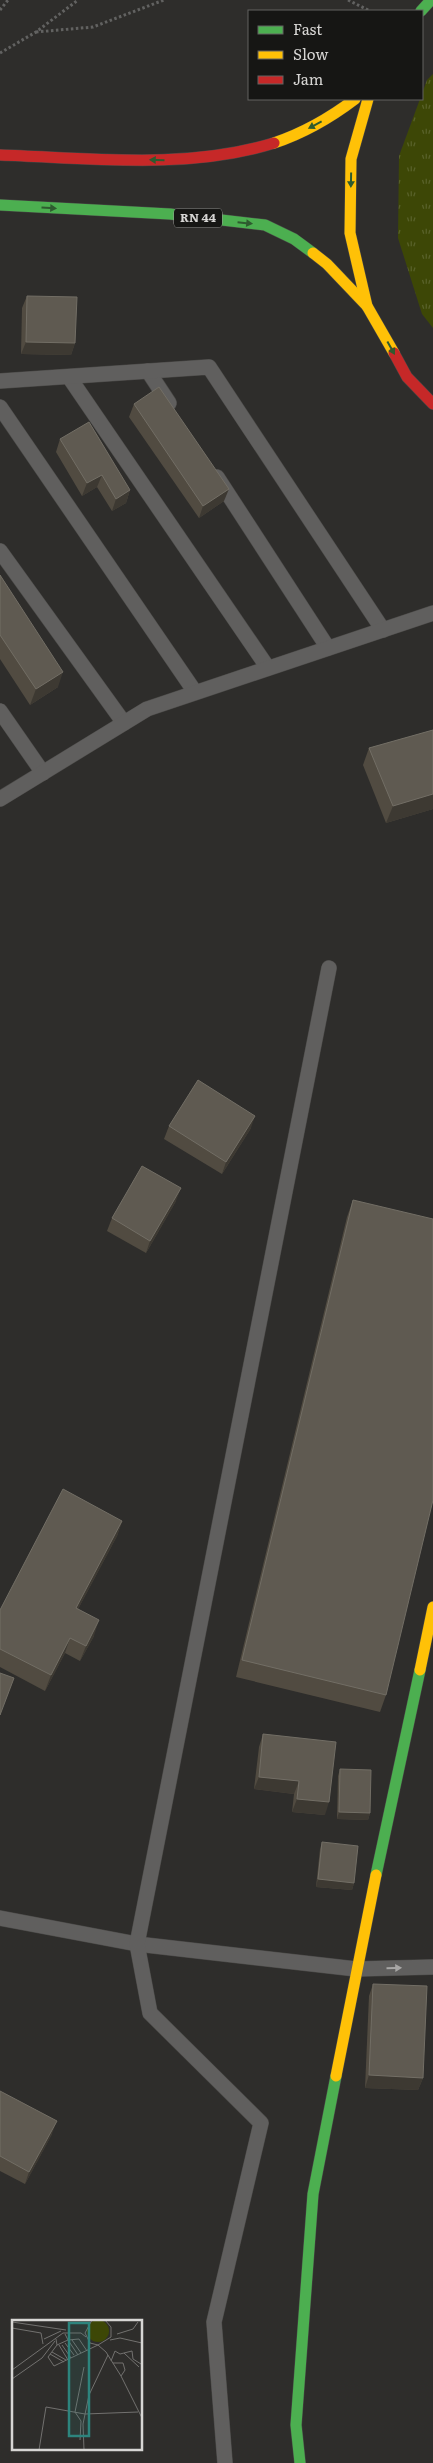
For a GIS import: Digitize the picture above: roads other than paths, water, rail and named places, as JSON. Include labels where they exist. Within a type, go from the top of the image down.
[{"type":"main road","points":[[422,10],[431,0]]},
{"type":"main road","points":[[0,155],[170,160],[251,150],[293,137],[329,118],[354,100]]},
{"type":"main road","points":[[368,100],[351,159],[350,233],[367,306],[407,377],[433,404]]},
{"type":"main road","name":"RN 44","points":[[0,205],[170,214],[265,225],[294,239],[327,264],[367,306]]},
{"type":"main road","points":[[300,2463],[296,2425],[313,2194],[356,1969],[433,1607]]},
{"type":"lane","points":[[0,381],[209,367],[383,630]]},
{"type":"lane","points":[[148,371],[175,412]]},
{"type":"lane","points":[[69,377],[268,668]]},
{"type":"lane","points":[[0,406],[196,692]]},
{"type":"lane","points":[[206,461],[328,648]]},
{"type":"lane","points":[[0,550],[124,723]]},
{"type":"lane","points":[[0,799],[147,709],[433,613]]},
{"type":"lane","points":[[0,711],[43,773]]},
{"type":"lane","points":[[225,2463],[214,2322],[261,2123],[150,2013],[137,1944],[329,968]]},
{"type":"lane","points":[[0,1918],[137,1944],[356,1969],[433,1967]]}]
